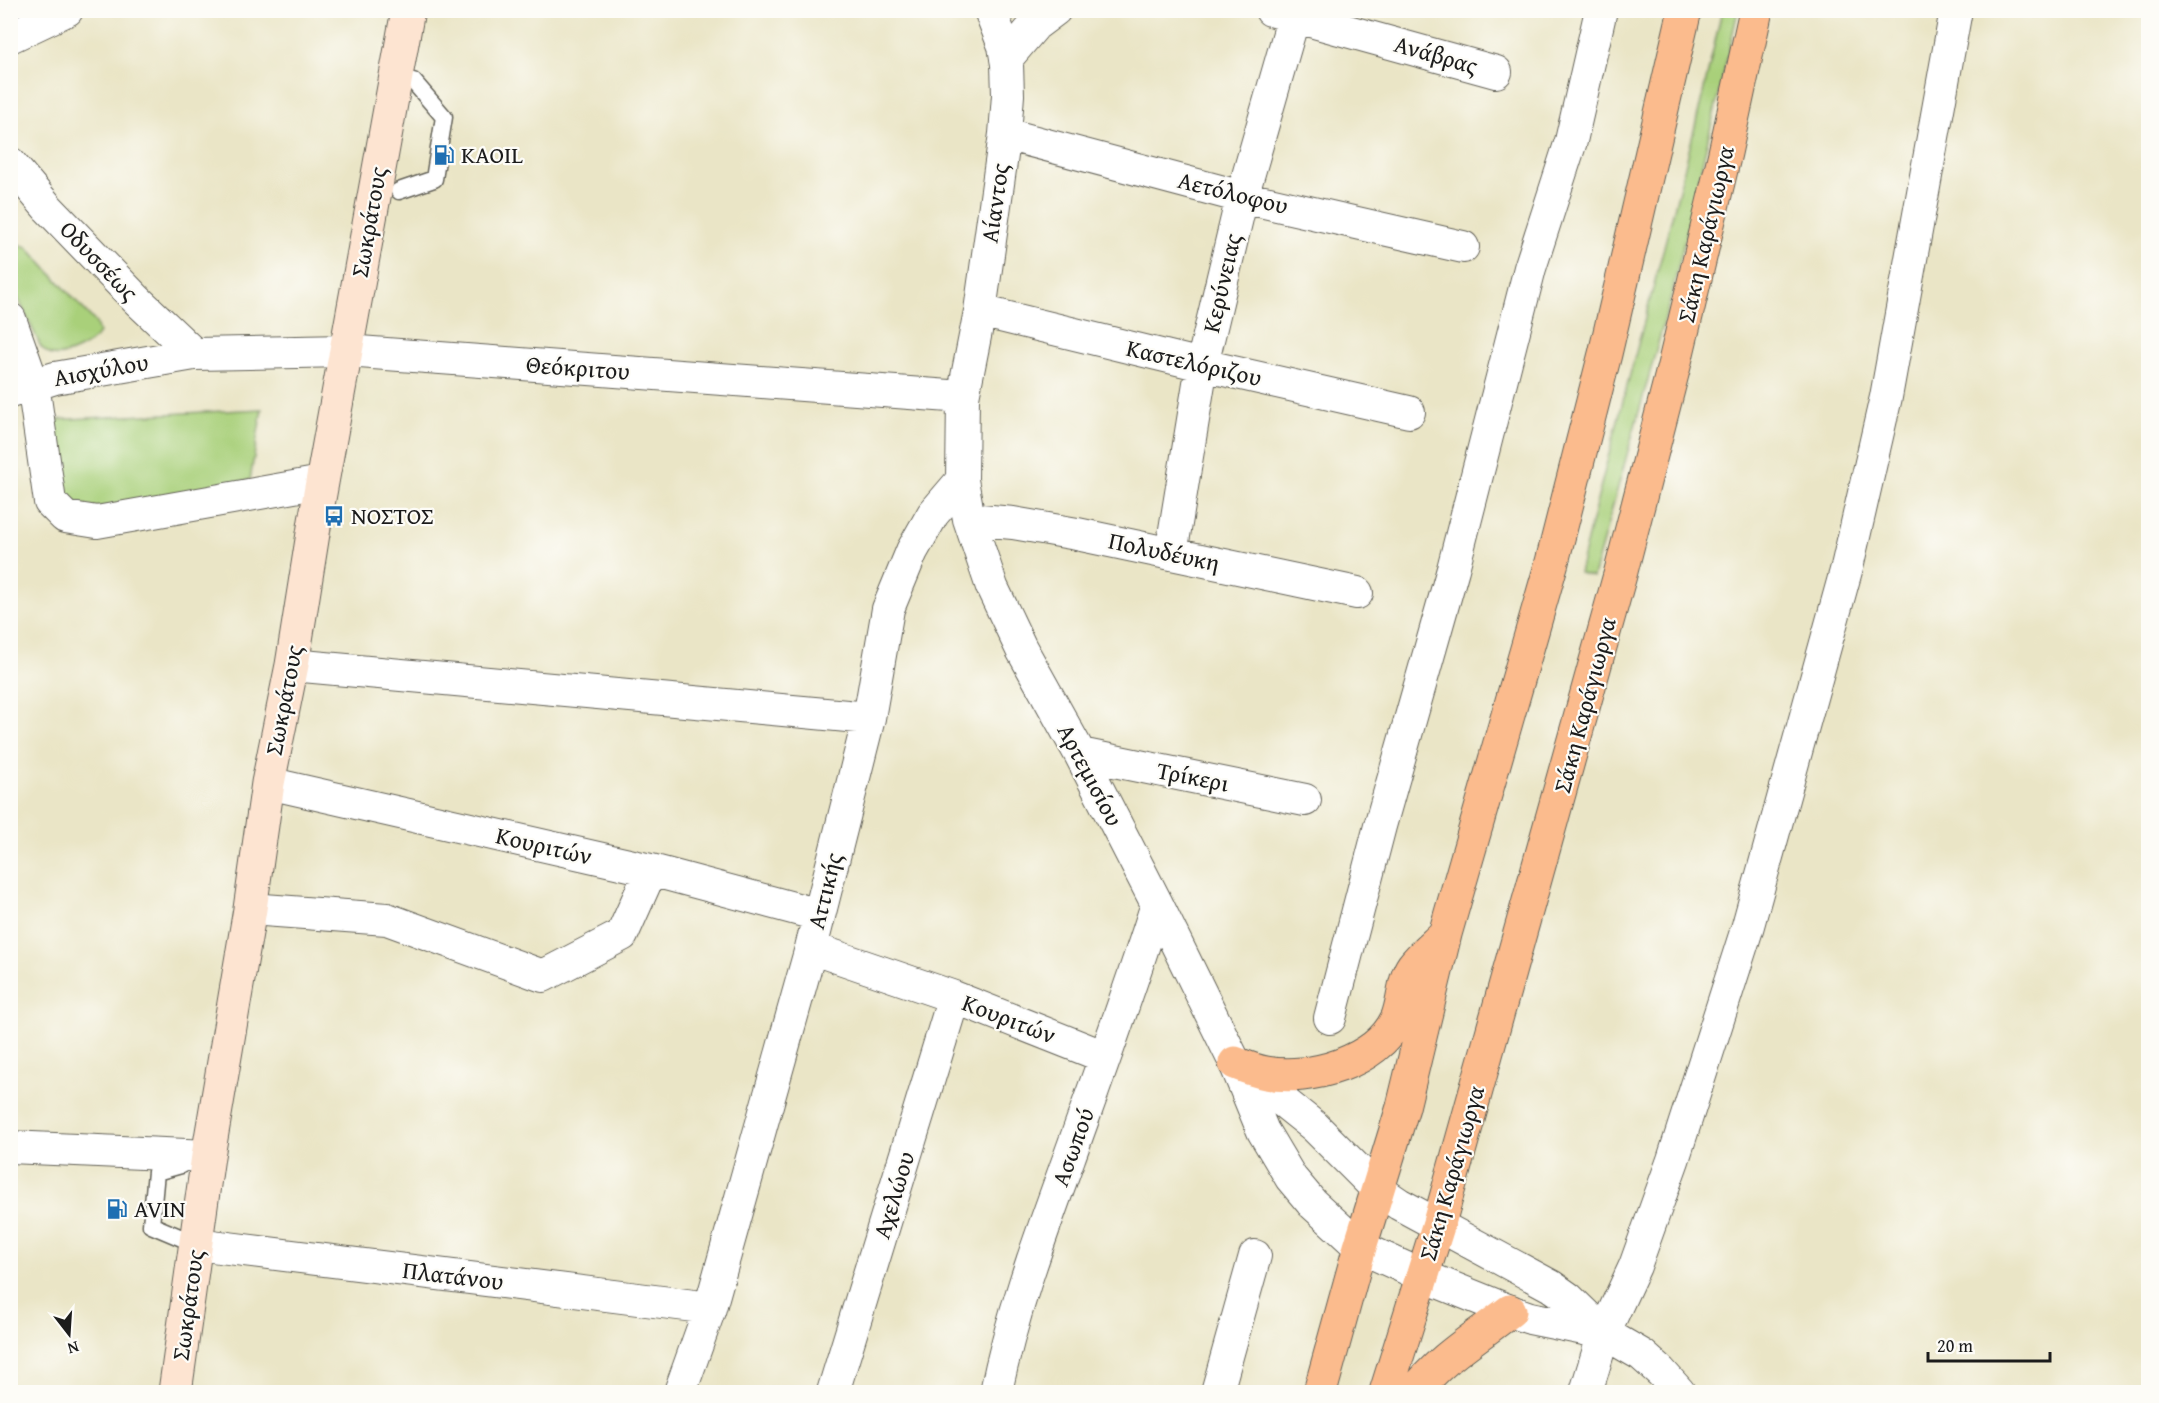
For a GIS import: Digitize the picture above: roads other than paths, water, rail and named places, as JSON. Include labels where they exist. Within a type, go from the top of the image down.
[{"type":"main road","name":"Σωκράτους","points":[[175,1392],[196,1244],[194,1160],[250,909],[268,783],[292,665],[322,482],[408,10]]},
{"type":"main road","points":[[1320,1392],[1360,1247],[1403,1107],[1445,934],[1552,562],[1605,354],[1685,10]]},
{"type":"main road","name":"Σάκη Καράγιωργα","points":[[1386,1392],[1439,1223],[1620,575],[1674,366],[1725,153],[1756,10]]},
{"type":"main road","points":[[1235,1063],[1267,1073],[1305,1074],[1336,1067],[1371,1050],[1383,1040],[1397,1019],[1412,968],[1445,934]]},
{"type":"main road","points":[[1415,1392],[1428,1376],[1450,1357],[1510,1311]]},
{"type":"street","points":[[10,37],[66,10]]},
{"type":"street","name":"Αίαντoς","points":[[963,397],[980,311],[1005,134],[1008,95],[1006,59],[998,25],[990,10]]},
{"type":"street","points":[[1006,59],[1035,25],[1055,10]]},
{"type":"street","points":[[1330,1018],[1380,826],[1453,569],[1524,291],[1570,141],[1601,10]]},
{"type":"street","points":[[1586,1392],[1604,1333],[1635,1266],[1673,1160],[1747,929],[1847,567],[1886,397],[1956,10]]},
{"type":"street","name":"Ανάβρας","points":[[1282,13],[1496,72]]},
{"type":"street","name":"Κερύνειας","points":[[1171,554],[1202,365],[1282,13]]},
{"type":"street","name":"Αετόλοφου","points":[[1005,134],[1242,197],[1463,247]]},
{"type":"street","name":"Οδυσσέως","points":[[10,163],[48,208],[128,291],[194,354]]},
{"type":"street","name":"Καστελόριζου","points":[[980,311],[1409,412]]},
{"type":"street","points":[[10,320],[22,388],[50,502],[65,517],[97,522],[322,482]]},
{"type":"street","name":"Θεόκριτου","points":[[194,354],[346,351],[963,397]]},
{"type":"street","name":"Αισχύλου","points":[[22,388],[81,372],[194,354]]},
{"type":"street","points":[[962,480],[963,397]]},
{"type":"street","name":"Αρτεμισίου","points":[[962,480],[969,519],[992,587],[1021,648],[1080,754],[1157,904],[1235,1063],[1263,1131],[1291,1178],[1319,1209],[1360,1247],[1423,1276],[1510,1311],[1530,1318],[1604,1333]]},
{"type":"street","name":"Αττικής","points":[[680,1392],[710,1308],[811,948],[869,718],[888,609],[917,541],[933,514],[962,480]]},
{"type":"street","name":"Πολυδέυκη","points":[[969,519],[1013,523],[1357,593]]},
{"type":"street","points":[[292,665],[869,718]]},
{"type":"street","name":"Τρίκερι","points":[[1080,754],[1305,800]]},
{"type":"street","name":"Κουριτών","points":[[268,783],[651,870],[819,915]]},
{"type":"street","points":[[250,909],[387,919],[543,976],[622,935],[651,870]]},
{"type":"street","name":"Ασωπού","points":[[996,1392],[1005,1348],[1028,1271],[1157,904]]},
{"type":"street","name":"Κουριτών","points":[[811,948],[954,998],[1105,1057]]},
{"type":"street","name":"Αχελώου","points":[[833,1392],[954,998]]},
{"type":"street","points":[[1235,1063],[1315,1126],[1377,1189],[1399,1204],[1439,1223],[1551,1286],[1568,1298],[1604,1333],[1642,1355],[1679,1392]]},
{"type":"street","points":[[10,1147],[194,1160]]},
{"type":"street","name":"Πλατάνου","points":[[196,1244],[710,1308]]},
{"type":"street","points":[[1217,1392],[1255,1256]]},
{"type":"lane","points":[[399,191],[434,179],[444,117],[413,81]]},
{"type":"lane","points":[[194,1160],[156,1172],[151,1225],[196,1244]]},
{"type":"place","name":"KAOIL","points":[[444,155]]},
{"type":"place","name":"ΝΟΣΤΟΣ","points":[[334,516]]},
{"type":"place","name":"AVIN","points":[[117,1209]]}]
